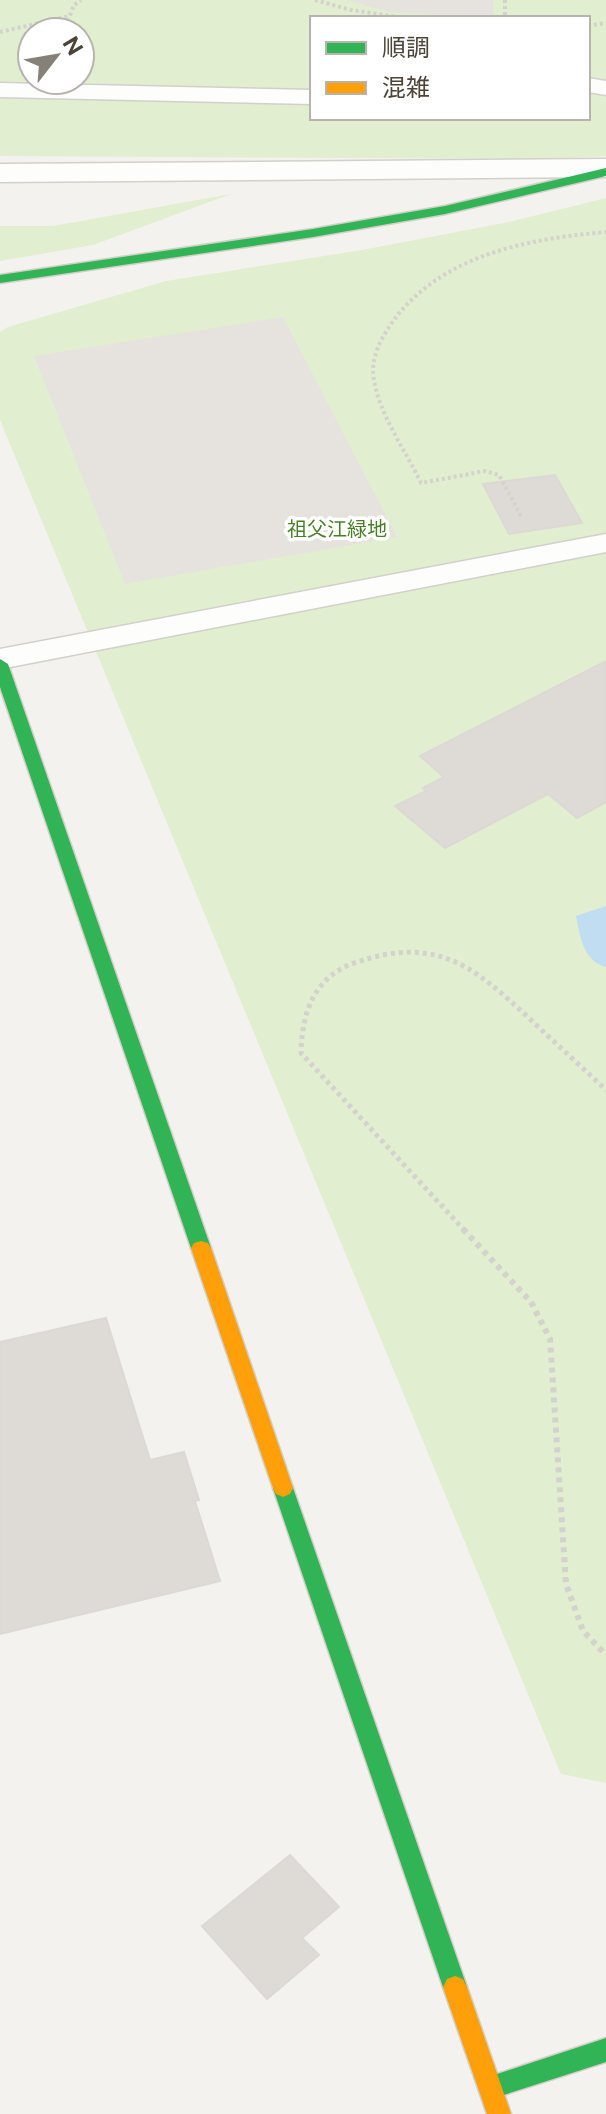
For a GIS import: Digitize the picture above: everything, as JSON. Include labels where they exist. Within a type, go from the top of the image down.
[{"type":"street","points":[[0,173],[606,170]]},
{"type":"street","points":[[0,279],[313,233],[445,210],[606,170]]},
{"type":"street","points":[[0,661],[499,2114]]},
{"type":"street","points":[[491,2087],[606,2050]]},
{"type":"lane","points":[[0,90],[310,97]]},
{"type":"lane","points":[[0,661],[606,543]]},
{"type":"path","points":[[70,16],[74,5],[81,0]]},
{"type":"path","points":[[315,0],[391,16]]},
{"type":"path","points":[[543,555],[499,475],[485,471],[421,483],[374,382],[375,350],[400,308],[437,276],[484,255],[550,238],[606,232]]},
{"type":"path","points":[[606,1090],[484,976],[450,957],[418,952],[377,953],[338,968],[314,992],[301,1021],[301,1053],[531,1302],[550,1339],[566,1584],[583,1631],[606,1655]]},
{"type":"green space","points":[[0,0],[606,0],[606,156],[546,159],[0,156]]},
{"type":"green space","points":[[231,194],[93,245],[0,261],[0,226],[53,226]]},
{"type":"green space","name":"祖父江緑地","points":[[606,198],[606,1783],[561,1774],[0,420],[0,332],[8,327],[166,281],[362,250],[509,222]]},
{"type":"shaded area","points":[[345,0],[493,0],[493,16],[391,12]]},
{"type":"shaded area","points":[[283,317],[397,537],[125,584],[34,356]]},
{"type":"water","points":[[606,906],[606,967],[587,953],[576,916]]},
{"type":"building","points":[[555,475],[582,523],[509,534],[483,484]]},
{"type":"building","points":[[606,661],[606,802],[577,818],[548,794],[445,848],[395,806],[426,791],[423,788],[444,777],[420,756]]},
{"type":"building","points":[[106,1318],[150,1460],[184,1452],[199,1500],[195,1501],[220,1581],[0,1634],[0,1342]]},
{"type":"building","points":[[290,1855],[339,1907],[302,1938],[319,1955],[267,1999],[202,1926]]},
{"type":"traffic: fast","points":[[0,279],[313,233],[445,210],[606,172]]},
{"type":"traffic: fast","points":[[0,664],[201,1248]]},
{"type":"traffic: fast","points":[[283,1488],[455,1987]]},
{"type":"traffic: fast","points":[[491,2087],[606,2050]]},
{"type":"traffic: slow","points":[[201,1248],[283,1488]]},
{"type":"traffic: slow","points":[[455,1987],[499,2114]]}]
